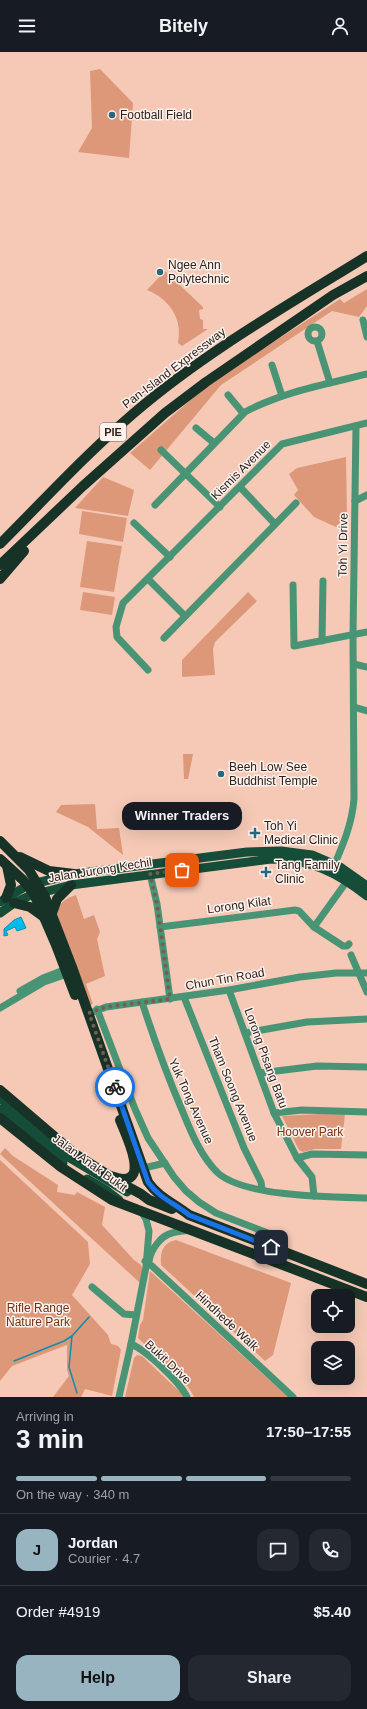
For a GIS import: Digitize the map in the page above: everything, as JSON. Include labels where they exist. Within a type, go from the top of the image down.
[{"type":"highway","name":"Pan-Island Expressway","points":[[0,544],[90,453],[134,413],[193,367],[241,334],[367,256]]},
{"type":"highway","name":"PIE","points":[[0,565],[83,486],[171,408],[206,382],[333,295],[367,276]]},
{"type":"highway","points":[[0,534],[28,510],[40,504]]},
{"type":"highway","points":[[0,579],[27,547],[31,536]]},
{"type":"highway","points":[[0,841],[28,870],[32,884],[38,893],[48,916],[70,971],[135,1161],[135,1170],[128,1179],[121,1179],[107,1175]]},
{"type":"highway","points":[[13,854],[72,880],[57,899],[48,916]]},
{"type":"highway","points":[[3,863],[32,884]]},
{"type":"highway","points":[[3,863],[11,885],[6,901],[30,907],[48,916]]},
{"type":"highway","points":[[70,971],[93,1011],[148,1182],[157,1193],[162,1198],[189,1215],[367,1284]]},
{"type":"highway","name":"Jalan Anak Bukit","points":[[0,1090],[75,1154],[149,1200],[189,1215]]},
{"type":"highway","name":"Jalan Anak Bukit","points":[[0,1118],[61,1167],[112,1200],[124,1204]]},
{"type":"highway","points":[[124,1204],[367,1297]]},
{"type":"main road","name":"Jalan Jurong Kechil","points":[[6,901],[38,893],[72,880],[247,852],[296,852],[312,856],[367,886]]},
{"type":"main road","name":"Jalan Jurong Kechil","points":[[0,913],[6,901],[32,884],[150,874],[271,859],[300,861],[333,868],[367,896]]},
{"type":"main road","name":"Jalan Anak Bukit","points":[[0,1098],[68,1157],[130,1194],[149,1200]]},
{"type":"main road","name":"Jalan Anak Bukit","points":[[0,1109],[64,1164],[106,1190],[124,1204]]},
{"type":"street","points":[[363,320],[367,336]]},
{"type":"street","points":[[317,341],[330,383]]},
{"type":"street","points":[[272,365],[282,396]]},
{"type":"street","points":[[155,505],[243,413],[259,404],[282,396],[367,374]]},
{"type":"street","points":[[228,395],[243,413]]},
{"type":"street","name":"Kismis Avenue","points":[[148,670],[121,643],[116,632],[124,603],[282,444],[367,423]]},
{"type":"street","name":"Toh Yi Drive","points":[[333,868],[347,836],[353,811],[353,635],[356,426]]},
{"type":"street","points":[[196,428],[214,443]]},
{"type":"street","points":[[161,450],[220,507]]},
{"type":"street","points":[[240,487],[275,524]]},
{"type":"street","points":[[355,501],[367,495]]},
{"type":"street","points":[[164,638],[296,503]]},
{"type":"street","points":[[134,523],[170,557]]},
{"type":"street","points":[[148,579],[185,616]]},
{"type":"street","points":[[322,642],[323,581]]},
{"type":"street","points":[[293,585],[293,645],[322,642],[367,632]]},
{"type":"street","points":[[354,664],[367,667]]},
{"type":"street","points":[[354,707],[367,711]]},
{"type":"street","points":[[150,874],[157,904],[170,999]]},
{"type":"street","points":[[314,927],[347,881]]},
{"type":"street","name":"Lorong Kilat","points":[[160,927],[295,910],[299,911],[314,927],[343,946],[347,946],[349,944]]},
{"type":"street","points":[[351,955],[363,973],[367,992]]},
{"type":"street","points":[[0,1003],[29,985],[70,971]]},
{"type":"street","points":[[0,1008],[44,982],[70,971]]},
{"type":"street","name":"Chun Tin Road","points":[[93,1011],[142,1002],[229,990],[300,977],[336,973],[363,973]]},
{"type":"street","name":"Lorong Pisang Batu","points":[[229,990],[274,1113],[297,1158],[312,1177],[314,1196]]},
{"type":"street","name":"Tham Soong Avenue","points":[[184,997],[244,1148],[261,1182],[262,1189]]},
{"type":"street","name":"Yuk Tong Avenue","points":[[142,1002],[158,1052],[189,1127],[201,1150],[219,1174],[245,1185],[294,1195],[367,1198]]},
{"type":"street","points":[[93,1011],[148,1138],[174,1177],[186,1191],[216,1213],[273,1234],[275,1238],[271,1247]]},
{"type":"street","points":[[245,1033],[306,1022],[367,1019]]},
{"type":"street","points":[[260,1074],[317,1066],[367,1068]]},
{"type":"street","points":[[274,1113],[302,1110],[367,1112]]},
{"type":"street","points":[[297,1158],[312,1154],[367,1155]]},
{"type":"street","points":[[144,1168],[163,1160]]},
{"type":"street","points":[[140,1210],[146,1219],[149,1232],[148,1264]]},
{"type":"street","points":[[118,1397],[148,1264],[153,1250],[166,1236],[172,1233],[193,1230]]},
{"type":"street","name":"Hindhede Walk","points":[[148,1264],[293,1397]]},
{"type":"street","points":[[92,1287],[124,1314],[136,1315]]},
{"type":"street","name":"Bukit Drive","points":[[131,1344],[143,1351],[180,1385],[187,1397]]},
{"type":"green space","name":"Football Field","points":[[100,69],[133,103],[129,158],[78,152],[92,128],[90,71]]},
{"type":"green space","points":[[165,271],[203,307],[203,309],[199,310],[200,319],[203,320],[203,329],[208,329],[182,346],[178,343],[178,325],[173,310],[162,299],[147,290]]},
{"type":"green space","points":[[367,289],[367,306],[359,317],[332,311],[221,385],[150,470],[130,453],[210,383],[340,299],[344,303]]},
{"type":"green space","points":[[346,457],[347,515],[336,527],[314,517],[294,495],[298,490],[289,474],[297,468]]},
{"type":"green space","points":[[103,477],[134,490],[128,516],[75,508]]},
{"type":"green space","points":[[82,511],[127,518],[123,542],[79,534]]},
{"type":"green space","points":[[87,541],[122,546],[114,592],[80,587]]},
{"type":"green space","points":[[83,592],[115,597],[112,615],[80,610]]},
{"type":"green space","points":[[248,592],[257,601],[215,642],[213,649],[215,675],[182,677],[182,660]]},
{"type":"green space","points":[[183,754],[193,754],[188,779],[184,779]]},
{"type":"green space","points":[[95,804],[97,829],[119,828],[123,855],[88,827],[56,812],[61,805]]},
{"type":"green space","points":[[76,895],[84,919],[94,915],[100,932],[97,939],[105,976],[86,984],[93,1004],[90,1005],[84,1001],[56,910],[65,900]]},
{"type":"green space","name":"Hoover Park","points":[[345,1114],[341,1149],[315,1149],[303,1152],[299,1150],[282,1116]]},
{"type":"green space","points":[[5,1148],[13,1156],[58,1185],[57,1192],[75,1195],[77,1192],[105,1207],[102,1225],[134,1260],[141,1265],[143,1270],[140,1283],[0,1154]]},
{"type":"green space","name":"Rifle Range Nature Park","points":[[0,1160],[88,1242],[90,1264],[72,1295],[108,1335],[111,1344],[118,1346],[121,1350],[112,1396],[85,1389],[81,1397],[53,1397],[69,1376],[67,1370],[67,1345],[12,1366],[0,1381]]},
{"type":"green space","points":[[176,1240],[291,1283],[273,1355],[265,1361],[161,1265],[163,1249],[168,1243]]},
{"type":"green space","points":[[150,1271],[288,1397],[194,1397],[183,1380],[138,1338],[140,1325],[143,1320]]},
{"type":"green space","points":[[137,1355],[142,1356],[180,1392],[183,1397],[125,1397],[134,1358]]},
{"type":"water","points":[[21,917],[26,928],[17,931],[15,927],[6,931],[8,935],[4,936],[4,929],[14,920]]},
{"type":"waterway","points":[[14,1361],[64,1341],[72,1336],[89,1317]]},
{"type":"waterway","points":[[72,1336],[69,1367],[77,1393]]},
{"type":"way so far","points":[[115,1087],[89,1013],[106,1007],[170,999],[157,904],[150,874],[182,870]]},
{"type":"place","name":"Football Field","points":[[112,115]]},
{"type":"place","name":"Ngee Ann Polytechnic","points":[[160,272]]},
{"type":"place","name":"Beeh Low See Buddhist Temple","points":[[221,774]]},
{"type":"place","name":"Toh Yi Medical Clinic","points":[[255,833]]},
{"type":"place","name":"Winner Traders","points":[[182,870]]},
{"type":"place","name":"Tang Family Clinic","points":[[266,872]]},
{"type":"route","points":[[115,1087],[132,1132],[148,1182],[157,1193],[162,1198],[189,1215],[271,1247]]}]
